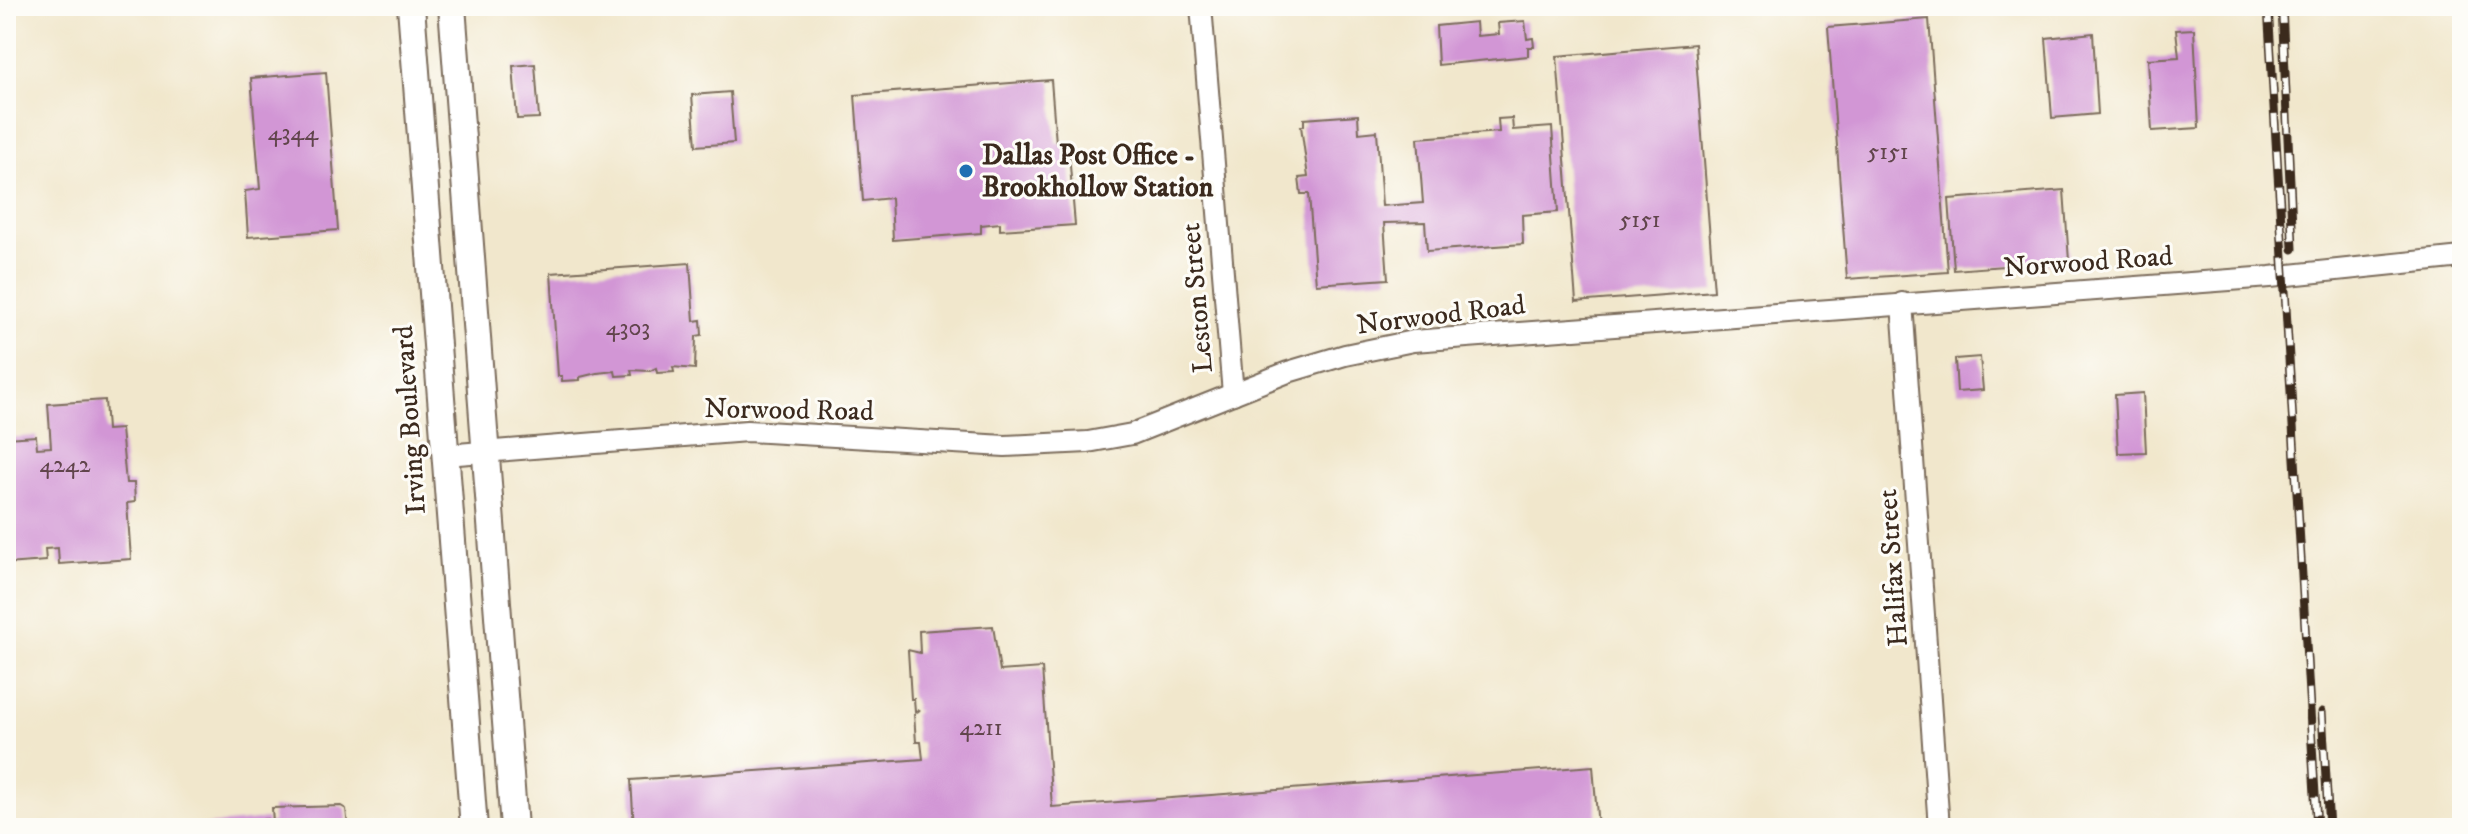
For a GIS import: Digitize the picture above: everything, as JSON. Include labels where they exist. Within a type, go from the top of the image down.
[{"type":"main road","points":[[412,19],[452,17],[514,828]]},
{"type":"main road","name":"Irving Boulevard","points":[[412,19],[474,828]]},
{"type":"street","name":"Leston Street","points":[[1201,6],[1233,394]]},
{"type":"street","name":"Norwood Road","points":[[445,455],[747,431],[1005,446],[1088,442],[1132,434],[1331,359],[1413,341],[2314,273],[2462,257]]},
{"type":"street","name":"Halifax Street","points":[[1902,303],[1939,828]]},
{"type":"building","points":[[1929,19],[1948,272],[1847,279],[1828,27]]},
{"type":"building","points":[[1525,21],[1527,39],[1533,38],[1534,47],[1528,47],[1528,56],[1438,65],[1436,26],[1476,22],[1477,36],[1499,34],[1498,23]]},
{"type":"building","points":[[2194,29],[2199,128],[2152,131],[2148,59],[2179,57],[2176,30]]},
{"type":"building","points":[[2093,33],[2098,114],[2052,118],[2046,38]]},
{"type":"building","points":[[1695,44],[1714,291],[1576,302],[1557,56]]},
{"type":"building","points":[[535,64],[539,118],[517,119],[513,66]]},
{"type":"building","points":[[326,72],[338,230],[248,237],[245,191],[260,189],[251,78]]},
{"type":"building","name":"Dallas Post Office - Brookhollow Station","points":[[1051,80],[1056,143],[1068,142],[1075,225],[1000,230],[1000,223],[981,225],[981,233],[893,240],[891,198],[863,201],[855,95]]},
{"type":"building","points":[[730,92],[734,143],[696,146],[692,95]]},
{"type":"building","points":[[1358,115],[1359,133],[1377,131],[1382,206],[1423,203],[1418,138],[1499,132],[1498,119],[1512,118],[1513,130],[1552,127],[1558,212],[1522,215],[1523,244],[1427,251],[1425,222],[1384,223],[1388,279],[1316,284],[1309,194],[1301,194],[1299,178],[1308,177],[1301,126],[1304,126],[1304,119]]},
{"type":"building","points":[[2064,190],[2069,261],[1954,270],[1949,199]]},
{"type":"building","points":[[690,263],[694,321],[701,320],[702,335],[696,336],[695,369],[673,367],[674,372],[657,373],[656,368],[650,371],[631,370],[632,375],[616,376],[615,371],[562,381],[562,376],[558,376],[551,273]]},
{"type":"building","points":[[1980,357],[1983,390],[1957,392],[1955,359]]},
{"type":"building","points":[[2143,393],[2146,452],[2118,453],[2115,395]]},
{"type":"building","points":[[105,400],[107,430],[121,429],[126,483],[134,483],[135,502],[127,503],[131,559],[59,564],[58,548],[45,549],[46,561],[6,564],[6,438],[36,436],[37,448],[51,447],[48,404]]},
{"type":"building","points":[[993,626],[1000,671],[1042,668],[1052,807],[1593,766],[1598,828],[634,828],[631,780],[923,759],[921,742],[916,742],[914,714],[920,710],[915,711],[914,699],[911,699],[908,650],[920,653],[919,631]]},
{"type":"building","points":[[341,806],[346,809],[348,828],[177,828],[267,819],[267,823],[273,823],[272,808]]},
{"type":"railway","points":[[2268,6],[2317,828]]},
{"type":"railway","points":[[2282,6],[2293,249]]},
{"type":"railway","points":[[2322,712],[2329,828]]},
{"type":"place","name":"Dallas Post Office - Brookhollow Station","points":[[966,171]]}]
